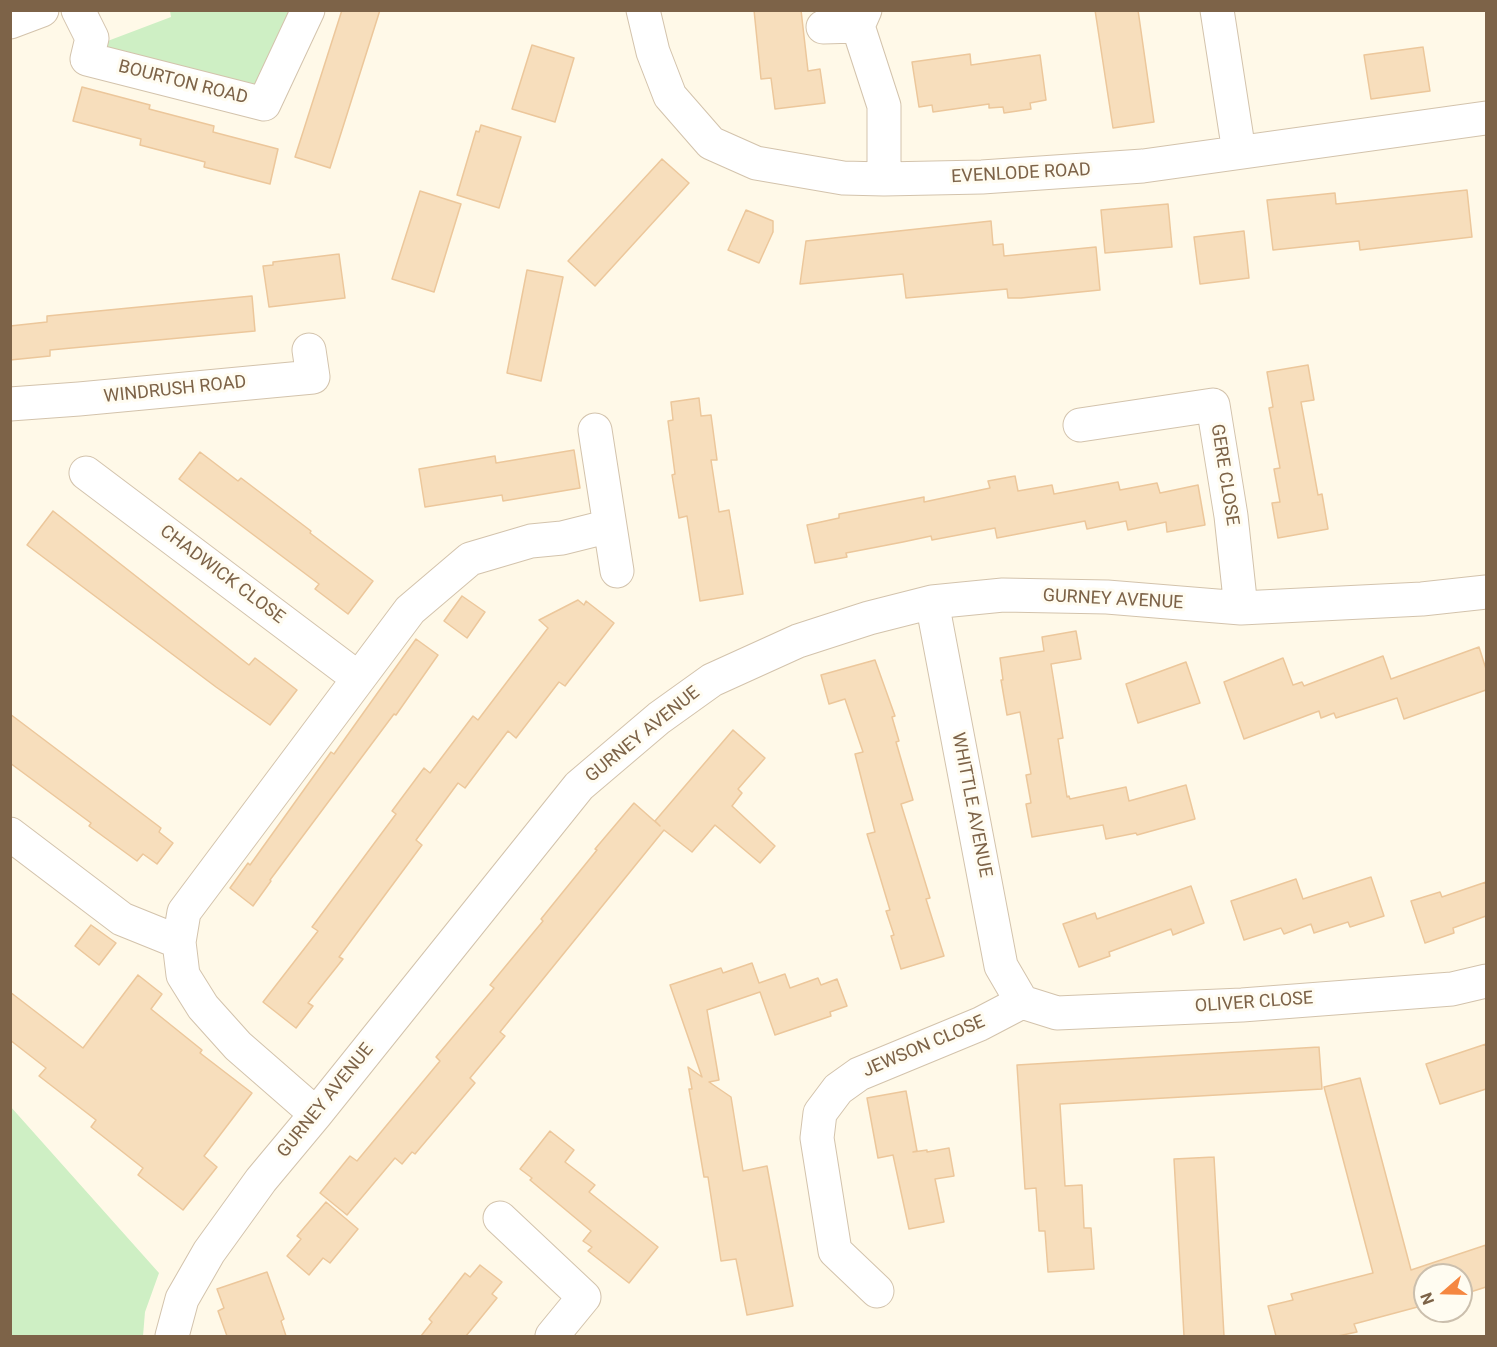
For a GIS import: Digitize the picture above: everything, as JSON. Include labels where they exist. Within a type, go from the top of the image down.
[{"type":"street","points":[[10,22],[42,10]]},
{"type":"street","name":"BOURTON ROAD","points":[[78,10],[92,38],[87,59],[264,104],[308,10]]},
{"type":"street","name":"EVENLODE ROAD","points":[[643,10],[653,52],[670,96],[711,143],[756,164],[843,178],[982,177],[1131,167],[1486,118]]},
{"type":"street","points":[[1217,10],[1239,152]]},
{"type":"street","points":[[823,27],[862,18],[884,106],[884,179]]},
{"type":"street","name":"WINDRUSH ROAD","points":[[10,404],[313,377],[309,350]]},
{"type":"street","name":"GERE CLOSE","points":[[1080,425],[1213,405],[1231,516],[1241,608]]},
{"type":"street","points":[[596,430],[617,571]]},
{"type":"street","name":"CHADWICK CLOSE","points":[[86,473],[358,678]]},
{"type":"street","points":[[316,1114],[238,1046],[203,1007],[183,975],[179,942],[184,912],[410,610],[470,559],[531,541],[562,538],[610,526]]},
{"type":"street","name":"GURNEY AVENUE","points":[[172,1336],[182,1299],[209,1252],[261,1180],[579,786],[659,718],[712,680],[798,641],[869,618],[932,602],[1004,596],[1107,597],[1241,608],[1422,599],[1486,592]]},
{"type":"street","name":"WHITTLE AVENUE","points":[[932,602],[1001,966],[1022,1002]]},
{"type":"street","points":[[10,834],[122,919],[179,942]]},
{"type":"street","name":"OLIVER CLOSE","points":[[1022,1002],[1057,1013],[1242,1005],[1452,988],[1486,981]]},
{"type":"street","name":"JEWSON CLOSE","points":[[877,1291],[835,1251],[817,1138],[820,1113],[838,1089],[859,1074],[980,1024],[1022,1002]]},
{"type":"street","points":[[500,1218],[584,1297],[552,1336]]},
{"type":"green space","points":[[170,11],[291,11],[261,99],[93,57],[105,42],[171,17]]},
{"type":"green space","points":[[10,1106],[159,1273],[145,1312],[143,1336],[11,1336]]},
{"type":"building","points":[[342,10],[380,10],[330,168],[295,157]]},
{"type":"building","points":[[754,10],[801,10],[808,71],[820,69],[825,103],[775,109],[771,78],[761,79]]},
{"type":"building","points":[[1095,10],[1138,10],[1154,122],[1113,128]]},
{"type":"building","points":[[532,45],[574,58],[555,122],[512,109]]},
{"type":"building","points":[[1423,47],[1430,91],[1371,99],[1364,55]]},
{"type":"building","points":[[970,54],[971,65],[1040,55],[1046,100],[1030,103],[1031,109],[1004,113],[1003,107],[989,108],[989,104],[933,112],[932,105],[919,107],[912,62]]},
{"type":"building","points":[[82,87],[150,105],[149,109],[214,126],[213,132],[278,149],[270,184],[204,167],[205,162],[140,145],[141,139],[73,121]]},
{"type":"building","points":[[481,125],[521,137],[499,208],[457,195],[476,131],[479,132]]},
{"type":"building","points":[[662,159],[689,183],[595,286],[568,261]]},
{"type":"building","points":[[1467,190],[1472,237],[1360,250],[1359,241],[1273,250],[1267,200],[1335,193],[1336,204]]},
{"type":"building","points":[[420,191],[461,204],[434,292],[392,279]]},
{"type":"building","points":[[1168,204],[1172,247],[1105,253],[1101,210]]},
{"type":"building","points":[[746,210],[773,221],[773,232],[759,263],[728,250]]},
{"type":"building","points":[[991,221],[993,245],[1003,244],[1004,256],[1096,247],[1100,290],[1008,298],[1007,289],[906,298],[903,274],[800,284],[806,241]]},
{"type":"building","points":[[1244,231],[1249,278],[1200,284],[1194,237]]},
{"type":"building","points":[[339,254],[345,298],[269,307],[263,266],[273,265],[273,262]]},
{"type":"building","points":[[527,270],[563,277],[541,381],[507,373]]},
{"type":"building","points":[[252,296],[255,331],[50,350],[50,356],[10,360],[10,326],[47,322],[47,316]]},
{"type":"building","points":[[1308,365],[1314,400],[1301,402],[1318,495],[1322,494],[1328,529],[1278,538],[1272,503],[1280,502],[1274,469],[1280,468],[1269,408],[1273,407],[1267,372]]},
{"type":"building","points":[[699,398],[701,416],[711,415],[717,460],[711,460],[719,512],[729,510],[743,594],[700,601],[687,516],[679,518],[672,475],[675,474],[668,421],[673,420],[671,402]]},
{"type":"building","points":[[574,450],[580,488],[503,501],[502,495],[425,507],[419,469],[495,456],[496,463]]},
{"type":"building","points":[[200,452],[238,481],[241,478],[373,581],[348,614],[315,589],[319,584],[179,479]]},
{"type":"building","points":[[1015,476],[1018,491],[1052,485],[1054,494],[1118,482],[1120,490],[1157,483],[1160,493],[1198,485],[1205,525],[1167,532],[1166,522],[1128,530],[1126,521],[1087,529],[1085,521],[997,538],[995,528],[932,540],[931,536],[846,553],[847,557],[815,563],[807,525],[839,518],[839,514],[924,497],[924,502],[990,488],[988,481]]},
{"type":"building","points":[[53,511],[249,665],[255,658],[297,690],[270,725],[27,545]]},
{"type":"building","points":[[462,596],[485,612],[467,638],[444,621]]},
{"type":"building","points":[[578,600],[584,605],[586,601],[614,623],[565,686],[559,682],[516,738],[508,731],[465,788],[458,783],[416,840],[422,845],[339,957],[343,959],[308,1003],[313,1006],[296,1028],[263,1002],[318,931],[312,927],[396,814],[392,811],[424,768],[430,773],[473,716],[478,720],[548,628],[539,620]]},
{"type":"building","points":[[1076,631],[1081,659],[1051,664],[1063,738],[1058,739],[1067,797],[1069,796],[1070,799],[1126,787],[1129,801],[1186,785],[1195,819],[1137,835],[1136,833],[1106,839],[1103,825],[1032,837],[1026,804],[1031,803],[1026,775],[1031,774],[1020,712],[1007,715],[1000,658],[1044,651],[1042,637]]},
{"type":"building","points":[[416,639],[438,655],[253,906],[230,888],[248,863],[250,865],[331,752],[334,754]]},
{"type":"building","points":[[1479,647],[1486,669],[1486,690],[1404,719],[1397,698],[1336,718],[1334,713],[1321,718],[1319,711],[1244,739],[1224,682],[1283,658],[1293,685],[1302,682],[1304,686],[1383,656],[1391,679]]},
{"type":"building","points":[[875,660],[895,716],[892,717],[899,741],[896,742],[913,800],[901,804],[930,898],[926,899],[944,956],[901,969],[886,911],[890,910],[867,834],[875,832],[855,754],[863,752],[845,699],[829,704],[821,675]]},
{"type":"building","points":[[1186,662],[1200,703],[1138,723],[1126,684]]},
{"type":"building","points":[[10,714],[161,828],[159,832],[173,843],[157,864],[143,854],[137,861],[89,826],[91,823],[10,763]]},
{"type":"building","points":[[733,730],[765,758],[738,789],[742,793],[732,806],[775,846],[760,863],[715,825],[692,852],[664,830],[500,1032],[505,1036],[470,1078],[475,1083],[415,1154],[412,1152],[402,1164],[395,1158],[347,1215],[320,1193],[350,1156],[357,1161],[440,1061],[436,1057],[494,988],[490,985],[543,921],[541,919],[597,850],[595,849],[634,803],[660,826],[655,821]]},
{"type":"building","points":[[1371,877],[1384,916],[1350,927],[1348,922],[1314,933],[1311,924],[1284,934],[1281,928],[1244,940],[1231,901],[1296,879],[1303,899]]},
{"type":"building","points":[[1486,882],[1486,916],[1453,928],[1454,933],[1425,943],[1411,901],[1440,892],[1442,897]]},
{"type":"building","points":[[1191,886],[1204,923],[1173,935],[1171,929],[1109,952],[1110,956],[1079,967],[1063,924],[1095,913],[1097,919]]},
{"type":"building","points":[[91,925],[116,943],[99,965],[75,946]]},
{"type":"building","points":[[752,963],[759,983],[785,974],[790,988],[818,978],[821,985],[837,979],[847,1006],[830,1012],[831,1016],[775,1035],[760,992],[707,1010],[719,1080],[709,1082],[731,1097],[743,1171],[767,1166],[793,1306],[747,1315],[736,1259],[721,1261],[708,1177],[704,1177],[689,1089],[692,1089],[688,1067],[702,1077],[670,985],[721,968],[723,973]]},
{"type":"building","points":[[138,975],[162,994],[151,1009],[202,1050],[200,1053],[252,1093],[204,1156],[217,1167],[183,1210],[138,1175],[143,1168],[91,1127],[96,1120],[39,1076],[46,1068],[10,1040],[10,992],[83,1048]]},
{"type":"building","points":[[1486,1044],[1486,1089],[1440,1104],[1426,1064]]},
{"type":"building","points":[[1319,1047],[1322,1089],[1060,1104],[1065,1186],[1082,1185],[1084,1228],[1091,1228],[1094,1269],[1048,1272],[1045,1231],[1039,1231],[1036,1188],[1025,1189],[1017,1065]]},
{"type":"building","points":[[1360,1078],[1411,1270],[1413,1269],[1413,1308],[1354,1324],[1357,1332],[1338,1336],[1276,1336],[1268,1306],[1293,1300],[1291,1294],[1373,1273],[1324,1087]]},
{"type":"building","points":[[906,1091],[917,1151],[913,1152],[949,1148],[954,1176],[935,1179],[944,1222],[909,1229],[893,1155],[878,1158],[867,1098]]},
{"type":"building","points":[[550,1131],[574,1150],[565,1162],[595,1185],[589,1192],[658,1247],[629,1283],[588,1251],[592,1247],[583,1241],[591,1231],[520,1169]]},
{"type":"building","points":[[1214,1157],[1224,1336],[1184,1336],[1174,1159]]},
{"type":"building","points":[[326,1202],[358,1229],[330,1263],[323,1258],[309,1275],[287,1256],[301,1239],[297,1236]]},
{"type":"building","points":[[1486,1245],[1486,1287],[1473,1291],[1473,1263],[1432,1263]]},
{"type":"building","points":[[480,1265],[502,1282],[492,1294],[497,1298],[466,1336],[421,1336],[432,1322],[429,1319],[465,1273],[470,1277]]},
{"type":"building","points":[[267,1272],[284,1319],[281,1321],[286,1336],[227,1336],[218,1311],[224,1308],[217,1289]]}]
